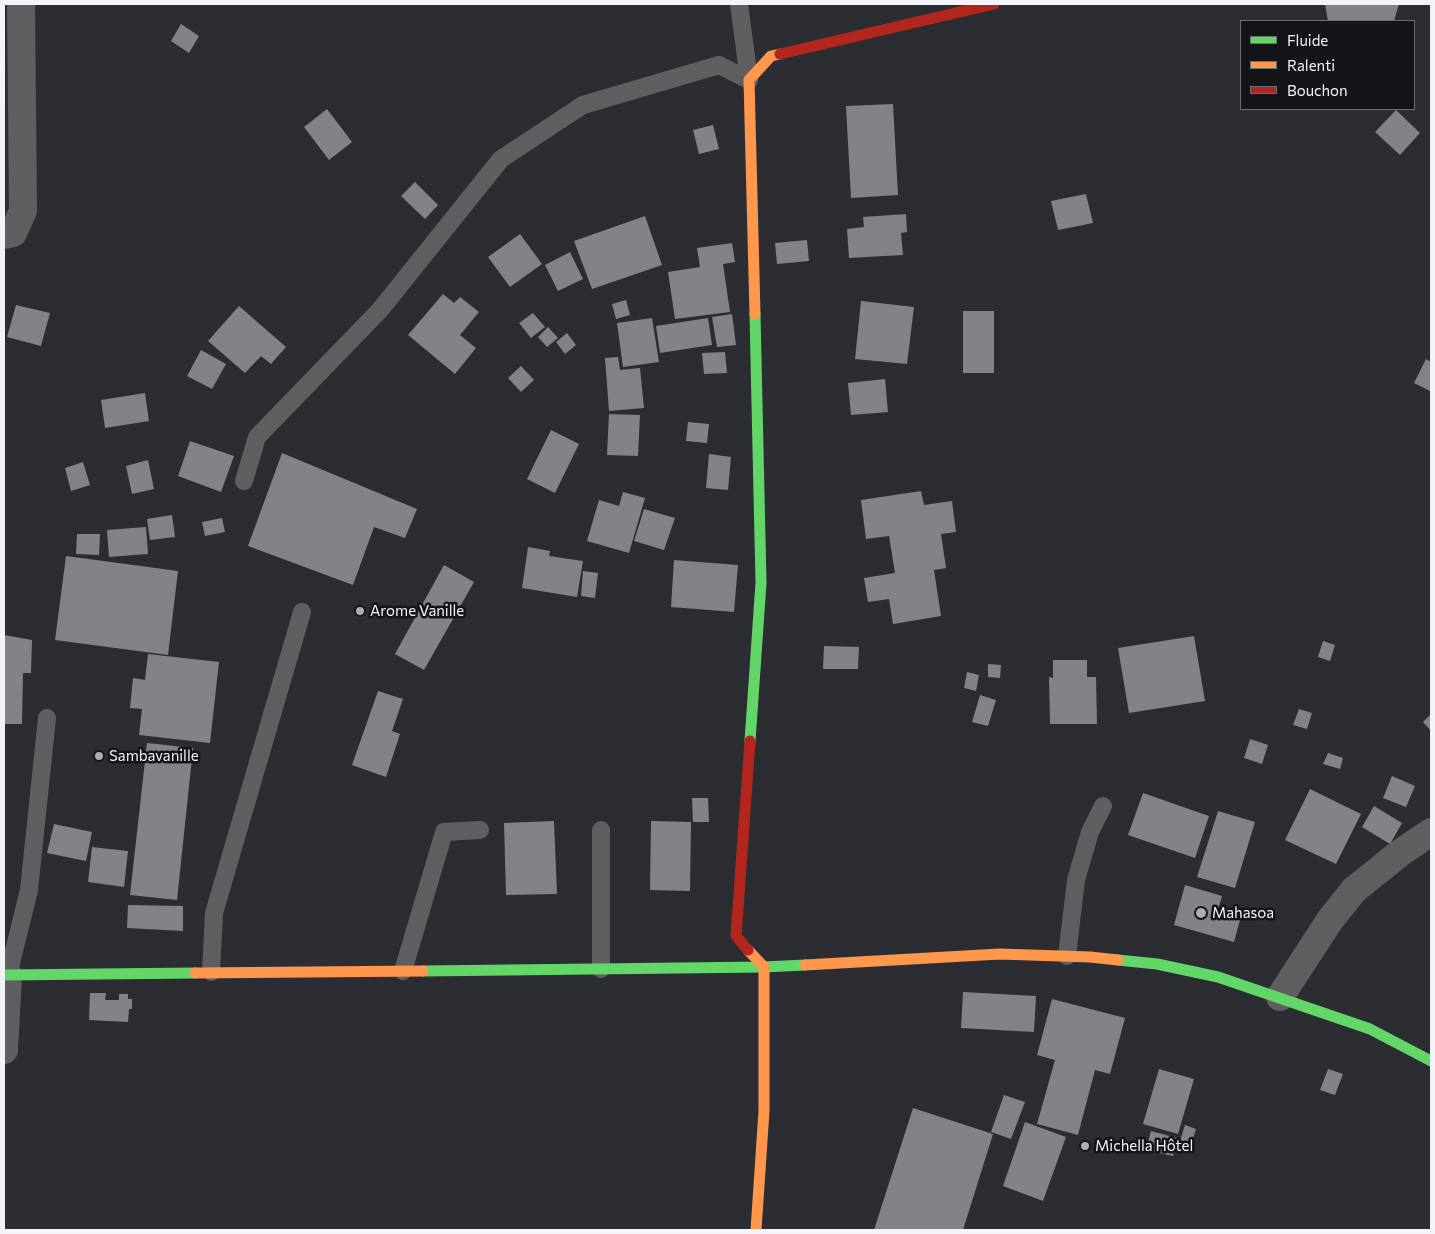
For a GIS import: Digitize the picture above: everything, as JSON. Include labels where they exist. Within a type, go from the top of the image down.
[{"type":"main road","points":[[756,1230],[764,1111],[764,967],[736,936],[761,583],[749,80],[771,56],[994,4]]},
{"type":"main road","points":[[6,975],[764,967],[1000,954],[1067,956],[1157,964],[1218,977],[1370,1029],[1431,1061]]},
{"type":"street","points":[[4,235],[13,233],[23,212],[21,4]]},
{"type":"street","points":[[1280,997],[1330,920],[1354,890],[1400,853],[1431,832]]},
{"type":"street","points":[[4,1050],[6,975]]},
{"type":"lane","points":[[739,4],[749,80]]},
{"type":"lane","points":[[244,482],[257,437],[380,310],[501,158],[582,105],[719,65],[749,80]]},
{"type":"lane","points":[[211,972],[214,913],[302,612]]},
{"type":"lane","points":[[6,975],[29,890],[47,718]]},
{"type":"lane","points":[[1067,956],[1076,880],[1090,832],[1103,806]]},
{"type":"lane","points":[[403,971],[444,832],[480,830]]},
{"type":"lane","points":[[601,830],[601,969]]},
{"type":"building","points":[[1325,4],[1399,4],[1394,20],[1328,20]]},
{"type":"building","points":[[181,24],[199,36],[189,53],[171,41]]},
{"type":"building","points":[[893,104],[898,195],[851,198],[846,106]]},
{"type":"building","points":[[327,109],[352,142],[329,160],[304,127]]},
{"type":"building","points":[[1396,110],[1420,133],[1400,155],[1375,132]]},
{"type":"building","points":[[713,125],[719,149],[699,154],[693,130]]},
{"type":"building","points":[[415,182],[438,205],[425,219],[401,196]]},
{"type":"building","points":[[1086,194],[1093,223],[1058,230],[1051,201]]},
{"type":"building","points":[[906,214],[907,232],[901,233],[903,255],[849,258],[847,229],[864,227],[863,217]]},
{"type":"building","points":[[645,216],[662,265],[592,289],[574,241]]},
{"type":"building","points":[[520,234],[542,264],[510,287],[488,257]]},
{"type":"building","points":[[807,240],[809,261],[777,264],[775,243]]},
{"type":"building","points":[[732,243],[735,262],[723,264],[730,312],[675,319],[668,272],[700,267],[697,248]]},
{"type":"building","points":[[570,252],[583,279],[558,291],[545,265]]},
{"type":"building","points":[[443,294],[454,303],[460,297],[479,312],[460,335],[476,348],[455,374],[408,335]]},
{"type":"building","points":[[626,300],[630,315],[616,319],[612,304]]},
{"type":"building","points":[[861,301],[914,307],[907,364],[855,359]]},
{"type":"building","points":[[16,305],[50,313],[41,346],[7,337]]},
{"type":"building","points":[[239,306],[286,347],[271,364],[261,356],[245,373],[208,341]]},
{"type":"building","points":[[963,311],[994,311],[994,373],[963,373]]},
{"type":"building","points":[[533,313],[545,327],[531,338],[519,323]]},
{"type":"building","points":[[732,314],[736,345],[717,347],[712,317]]},
{"type":"building","points":[[652,318],[659,362],[623,367],[617,323]]},
{"type":"building","points":[[708,318],[712,345],[660,353],[656,326]]},
{"type":"building","points":[[548,327],[558,338],[547,347],[538,337]]},
{"type":"building","points":[[567,333],[576,345],[565,354],[556,342]]},
{"type":"building","points":[[201,350],[226,364],[212,389],[187,376]]},
{"type":"building","points":[[725,352],[727,373],[704,374],[702,353]]},
{"type":"building","points":[[618,357],[620,370],[640,368],[644,408],[609,411],[605,358]]},
{"type":"building","points":[[1426,359],[1431,362],[1430,391],[1414,383]]},
{"type":"building","points":[[521,366],[534,380],[521,392],[508,378]]},
{"type":"building","points":[[885,379],[888,412],[851,415],[848,383]]},
{"type":"building","points":[[145,393],[149,421],[105,428],[101,400]]},
{"type":"building","points":[[609,414],[640,415],[638,456],[607,455]]},
{"type":"building","points":[[688,422],[709,424],[707,443],[686,441]]},
{"type":"building","points":[[551,430],[579,444],[555,493],[527,479]]},
{"type":"building","points":[[190,441],[234,456],[221,492],[178,476]]},
{"type":"building","points":[[282,453],[417,509],[405,538],[374,527],[353,585],[248,546]]},
{"type":"building","points":[[709,454],[731,457],[728,490],[706,488]]},
{"type":"building","points":[[148,460],[154,489],[132,494],[126,466]]},
{"type":"building","points":[[83,462],[90,485],[71,491],[65,468]]},
{"type":"building","points":[[921,491],[924,505],[952,501],[956,532],[941,534],[946,568],[934,570],[941,616],[893,624],[889,599],[868,602],[864,578],[895,573],[889,536],[866,539],[861,500]]},
{"type":"building","points":[[623,492],[645,498],[629,553],[587,541],[599,500],[619,506]]},
{"type":"building","points":[[644,509],[675,518],[664,550],[634,541]]},
{"type":"building","points":[[172,515],[175,537],[150,540],[147,519]]},
{"type":"building","points":[[222,518],[225,532],[205,536],[202,522]]},
{"type":"building","points":[[146,527],[148,554],[109,557],[107,530]]},
{"type":"building","points":[[77,534],[100,534],[99,555],[76,554]]},
{"type":"building","points":[[528,547],[550,551],[549,556],[583,561],[577,597],[522,588]]},
{"type":"building","points":[[66,556],[178,571],[168,655],[55,640]]},
{"type":"building","points":[[674,560],[738,565],[734,612],[671,607]]},
{"type":"building","points":[[444,565],[474,582],[424,670],[395,654]]},
{"type":"building","points":[[583,571],[598,573],[595,598],[581,596]]},
{"type":"building","points":[[4,635],[32,640],[31,673],[23,673],[22,724],[4,724]]},
{"type":"building","points":[[1194,636],[1205,701],[1129,713],[1118,648]]},
{"type":"building","points":[[1323,641],[1335,645],[1330,661],[1318,657]]},
{"type":"building","points":[[824,646],[859,647],[858,669],[823,669]]},
{"type":"building","points":[[148,654],[219,662],[210,743],[139,735],[142,709],[130,708],[133,678],[145,680]]},
{"type":"building","points":[[1053,660],[1087,660],[1087,677],[1096,677],[1097,724],[1050,724],[1049,677],[1053,678]]},
{"type":"building","points":[[988,664],[1001,665],[1000,678],[988,677]]},
{"type":"building","points":[[967,672],[979,675],[976,691],[964,688]]},
{"type":"building","points":[[378,691],[403,699],[392,731],[400,734],[386,777],[352,765]]},
{"type":"building","points":[[980,695],[996,700],[988,726],[972,722]]},
{"type":"building","points":[[1299,709],[1312,713],[1307,729],[1293,725]]},
{"type":"building","points":[[1431,714],[1431,731],[1423,722]]},
{"type":"building","points":[[1250,739],[1268,745],[1262,764],[1244,758]]},
{"type":"building","points":[[147,743],[193,748],[177,900],[130,895]]},
{"type":"building","points":[[1328,753],[1343,758],[1340,769],[1323,764]]},
{"type":"building","points":[[1392,776],[1415,786],[1406,807],[1383,798]]},
{"type":"building","points":[[1310,789],[1361,814],[1336,864],[1285,840]]},
{"type":"building","points":[[1143,793],[1209,816],[1195,858],[1128,835]]},
{"type":"building","points":[[692,798],[708,798],[709,822],[693,822]]},
{"type":"building","points":[[1374,806],[1402,823],[1390,844],[1362,827]]},
{"type":"building","points":[[1218,811],[1255,822],[1235,888],[1197,877]]},
{"type":"building","points":[[554,821],[557,894],[506,895],[504,823]]},
{"type":"building","points":[[651,821],[691,822],[690,891],[650,890]]},
{"type":"building","points":[[54,824],[92,832],[86,861],[47,853]]},
{"type":"building","points":[[92,847],[128,851],[124,887],[88,882]]},
{"type":"building","points":[[1185,885],[1222,896],[1217,913],[1240,920],[1234,942],[1174,925]]},
{"type":"building","points":[[128,905],[183,906],[183,931],[127,928]]},
{"type":"building","points":[[963,992],[1036,996],[1034,1032],[961,1028]]},
{"type":"building","points":[[90,993],[106,993],[105,1000],[119,1000],[119,994],[128,994],[128,999],[132,999],[132,1009],[129,1009],[128,1022],[89,1020]]},
{"type":"building","points":[[1052,999],[1125,1018],[1110,1074],[1095,1070],[1078,1135],[1037,1124],[1055,1060],[1037,1055]]},
{"type":"building","points":[[1159,1069],[1194,1079],[1178,1134],[1143,1124]]},
{"type":"building","points":[[1328,1069],[1343,1074],[1335,1095],[1320,1090]]},
{"type":"building","points":[[1004,1095],[1025,1102],[1011,1139],[991,1132]]},
{"type":"building","points":[[913,1108],[993,1134],[963,1230],[874,1230]]},
{"type":"building","points":[[1025,1122],[1066,1137],[1043,1201],[1003,1186]]},
{"type":"building","points":[[1185,1125],[1196,1129],[1190,1148],[1179,1144]]},
{"type":"building","points":[[1151,1131],[1177,1138],[1173,1156],[1146,1150]]},
{"type":"traffic: fast","points":[[750,741],[761,583],[755,314]]},
{"type":"traffic: fast","points":[[1118,960],[1157,964],[1218,977],[1370,1029],[1431,1061]]},
{"type":"traffic: fast","points":[[423,971],[805,965]]},
{"type":"traffic: fast","points":[[4,975],[195,973]]},
{"type":"traffic: slow","points":[[755,314],[749,80],[771,56],[780,54]]},
{"type":"traffic: slow","points":[[748,950],[764,967],[764,1111],[756,1230]]},
{"type":"traffic: slow","points":[[805,965],[1000,954],[1090,957],[1118,960]]},
{"type":"traffic: slow","points":[[195,973],[423,971]]},
{"type":"traffic: jam","points":[[780,54],[994,4]]},
{"type":"traffic: jam","points":[[748,950],[736,936],[750,741]]},
{"type":"place","name":"Arome Vanille","points":[[360,611]]},
{"type":"place","name":"Sambavanille","points":[[99,756]]},
{"type":"place","name":"Mahasoa","points":[[1201,913]]},
{"type":"place","name":"Michella Hôtel","points":[[1085,1146]]}]
